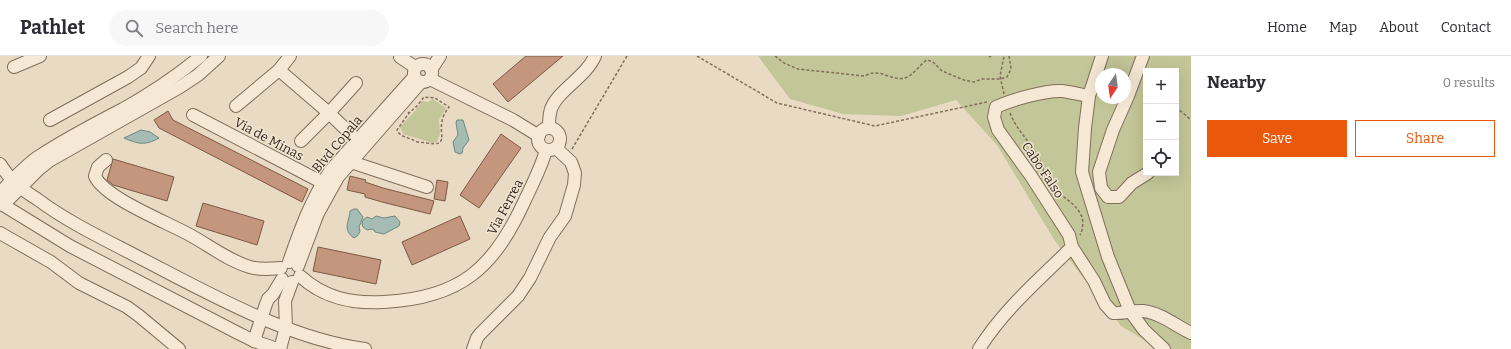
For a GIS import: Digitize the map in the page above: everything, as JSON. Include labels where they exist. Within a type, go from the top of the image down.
[{"type":"street","points":[[14,67],[40,56]]},
{"type":"street","points":[[50,120],[128,77],[141,68],[149,56]]},
{"type":"street","points":[[236,106],[278,70],[290,56]]},
{"type":"street","name":"Blvd Copala","points":[[327,185],[338,177],[351,162],[361,144],[423,71],[440,56]]},
{"type":"street","points":[[549,128],[552,105],[589,68],[595,56]]},
{"type":"street","points":[[1102,56],[1089,96],[1082,172],[1108,256],[1130,311],[1144,330],[1164,349]]},
{"type":"street","points":[[1143,56],[1113,130],[1099,172],[1101,188],[1108,197],[1119,197],[1132,183],[1143,176]]},
{"type":"street","points":[[400,57],[539,136]]},
{"type":"street","points":[[209,58],[185,69],[150,93],[72,136],[38,158],[16,184],[2,204],[70,246],[254,341],[279,349],[286,327],[284,301],[290,272]]},
{"type":"street","points":[[278,70],[329,113],[361,144]]},
{"type":"street","name":"Blvd Copala","points":[[290,272],[304,219],[327,185],[338,161],[405,109],[423,71]]},
{"type":"street","points":[[301,141],[356,83]]},
{"type":"street","points":[[1006,102],[1029,96],[1061,91],[1089,96]]},
{"type":"street","name":"Cabo Falso","points":[[1006,102],[996,107],[994,117],[998,130],[1031,176],[1069,235],[1072,247]]},
{"type":"street","name":"Via de Minas","points":[[192,115],[327,185]]},
{"type":"street","points":[[473,349],[480,334],[512,303],[530,278],[550,237],[565,216],[574,185],[575,172],[573,164],[567,158],[551,149],[541,146],[539,143],[539,136],[542,130],[549,128],[555,130],[560,135],[560,142],[551,149]]},
{"type":"street","name":"Via Ferrea","points":[[290,272],[324,293],[347,300],[361,302],[398,302],[453,287],[474,274],[486,264],[504,241],[514,225],[551,149]]},
{"type":"street","points":[[106,160],[96,171],[95,176],[97,180],[108,190],[140,211],[190,235],[242,264],[256,268],[290,272]]},
{"type":"street","points":[[351,162],[427,187]]},
{"type":"street","points":[[0,164],[16,184],[48,208],[78,226],[217,298],[262,318],[316,338],[365,349]]},
{"type":"street","points":[[0,193],[16,184]]},
{"type":"street","points":[[0,233],[51,262],[79,282],[138,315],[180,349]]},
{"type":"street","points":[[979,349],[1013,304],[1072,247],[1094,281],[1105,304],[1113,314],[1123,314],[1130,311],[1145,311],[1161,316],[1191,333]]},
{"type":"street","points":[[254,341],[268,299],[290,272]]},
{"type":"path","points":[[567,158],[627,56]]},
{"type":"path","points":[[698,56],[777,103],[875,126],[990,101]]},
{"type":"path","points":[[775,56],[784,63],[798,69],[864,76],[874,73],[888,75],[894,78],[904,78],[913,73],[927,60],[933,62],[942,71],[964,80],[974,82],[982,79],[1000,79],[1007,77],[1011,69],[1009,56]]},
{"type":"path","points":[[1004,56],[1000,79],[1006,102],[1016,128],[1031,144],[1038,156],[1043,171],[1053,186],[1073,204],[1082,215],[1083,230],[1072,247]]},
{"type":"path","points":[[424,97],[435,98],[449,107],[442,122],[442,137],[440,142],[436,145],[420,143],[398,133],[397,130],[405,109],[417,106],[424,97]]},
{"type":"path","points":[[1179,110],[1191,120]]},
{"type":"green space","points":[[758,56],[1191,56],[1191,349],[1159,349],[1121,326],[1055,241],[997,145],[956,100],[901,116],[843,114],[790,99]]},
{"type":"green space","points":[[433,99],[446,108],[439,120],[440,134],[437,142],[433,143],[403,134],[400,127],[422,101],[428,102]]},
{"type":"water","points":[[457,120],[463,120],[469,140],[460,154],[455,152],[453,142],[458,135]]},
{"type":"water","points":[[141,130],[150,132],[159,138],[150,142],[142,143],[133,142],[124,138]]},
{"type":"water","points":[[357,209],[363,217],[359,227],[360,232],[354,238],[348,232],[347,226],[350,211]]},
{"type":"water","points":[[376,216],[384,218],[395,216],[400,222],[399,226],[384,234],[375,232],[373,229],[367,230],[363,227],[363,220],[367,217],[372,219]]},
{"type":"building","points":[[526,56],[563,56],[508,102],[493,84]]},
{"type":"building","points":[[168,111],[173,120],[308,189],[302,202],[159,128],[154,120]]},
{"type":"building","points":[[501,134],[521,148],[479,208],[460,195]]},
{"type":"building","points":[[113,159],[174,177],[167,201],[113,185],[107,180]]},
{"type":"building","points":[[350,176],[366,180],[365,182],[383,188],[434,201],[430,214],[382,202],[365,197],[365,194],[347,190]]},
{"type":"building","points":[[437,180],[448,182],[445,201],[434,199]]},
{"type":"building","points":[[203,203],[264,221],[257,245],[196,226]]},
{"type":"building","points":[[460,216],[470,239],[412,265],[402,242]]},
{"type":"building","points":[[318,247],[381,260],[376,284],[313,271]]}]
